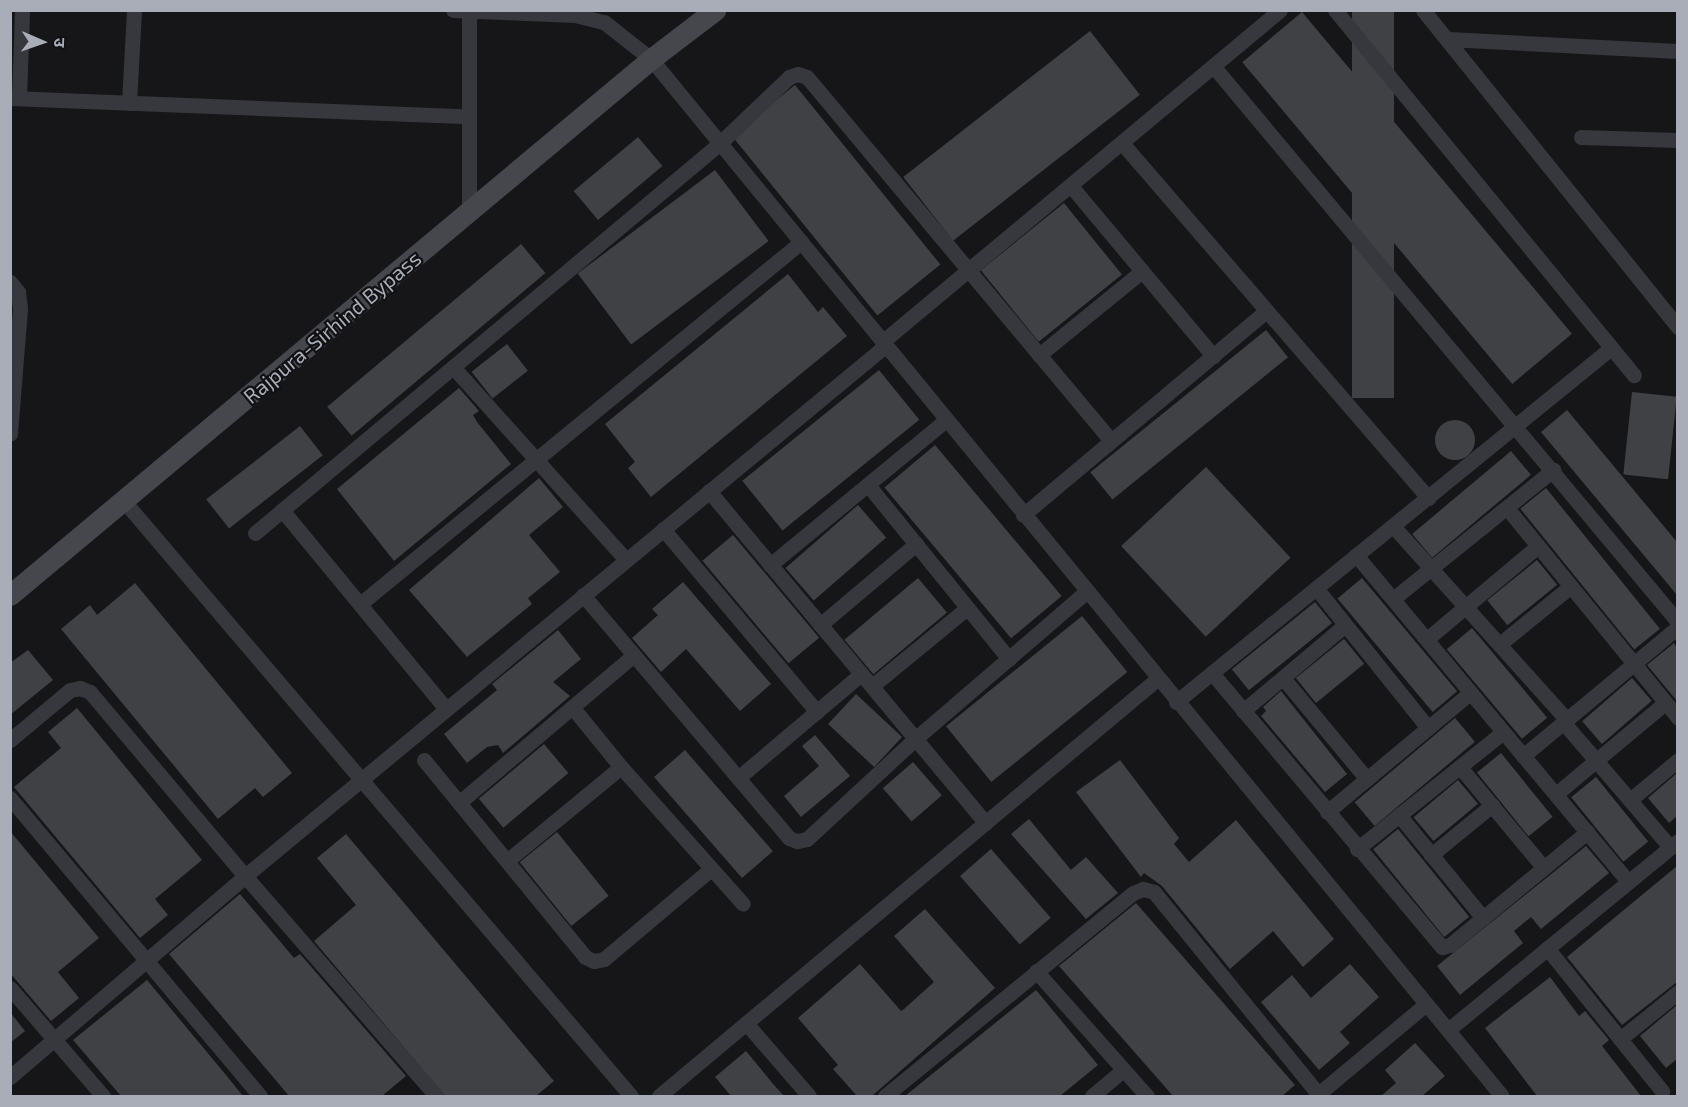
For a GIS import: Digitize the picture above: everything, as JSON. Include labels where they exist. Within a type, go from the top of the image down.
[{"type":"main road","name":"Rajpura-Sirhind Bypass","points":[[10,595],[469,214],[651,58],[715,10]]},
{"type":"street","points":[[22,10],[15,98],[468,116]]},
{"type":"street","points":[[129,104],[134,10]]},
{"type":"street","points":[[453,10],[575,15],[604,22],[651,58],[1157,679],[1503,1096]]},
{"type":"street","points":[[10,1077],[360,779],[709,491],[1280,10]]},
{"type":"street","points":[[1335,10],[1634,375]]},
{"type":"street","points":[[1423,10],[1677,327]]},
{"type":"street","points":[[469,11],[469,214]]},
{"type":"street","points":[[1448,39],[1677,51]]},
{"type":"street","points":[[1214,67],[1516,425],[1677,622]]},
{"type":"street","points":[[255,533],[720,143],[789,78],[798,74],[807,77],[1111,441]]},
{"type":"street","points":[[1581,137],[1677,140]]},
{"type":"street","points":[[1122,143],[1428,498]]},
{"type":"street","points":[[1071,186],[1213,356]]},
{"type":"street","points":[[360,604],[801,242]]},
{"type":"street","points":[[1039,355],[1142,271]]},
{"type":"street","points":[[10,282],[18,292],[20,309],[10,434]]},
{"type":"street","points":[[1023,515],[1266,311]]},
{"type":"street","points":[[1176,702],[1611,348]]},
{"type":"street","points":[[453,367],[626,560]]},
{"type":"street","points":[[770,565],[946,420]]},
{"type":"street","points":[[1394,600],[1553,470]]},
{"type":"street","points":[[868,485],[1009,659]]},
{"type":"street","points":[[709,491],[986,823]]},
{"type":"street","points":[[123,500],[631,1096]]},
{"type":"street","points":[[1507,508],[1677,718]]},
{"type":"street","points":[[282,510],[446,708]]},
{"type":"street","points":[[1393,526],[1431,570],[1501,643],[1630,800],[1674,844],[1448,1030]]},
{"type":"street","points":[[663,529],[817,712]]},
{"type":"street","points":[[820,625],[916,544]]},
{"type":"street","points":[[1427,639],[1538,546]]},
{"type":"street","points":[[1356,555],[1628,881]]},
{"type":"street","points":[[1501,643],[1571,586]]},
{"type":"street","points":[[1317,588],[1428,728]]},
{"type":"street","points":[[583,595],[789,838],[797,841],[807,839],[915,739],[1086,592]]},
{"type":"street","points":[[872,686],[967,608]]},
{"type":"street","points":[[1243,711],[1346,625]]},
{"type":"street","points":[[1524,756],[1677,627]]},
{"type":"street","points":[[460,801],[634,655]]},
{"type":"street","points":[[1212,673],[1436,944],[1450,945],[1587,832]]},
{"type":"street","points":[[738,778],[861,674]]},
{"type":"street","points":[[1283,678],[1366,779]]},
{"type":"street","points":[[659,1096],[1157,679]]},
{"type":"street","points":[[10,740],[70,690],[80,688],[90,692],[245,876],[436,1096]]},
{"type":"street","points":[[1327,812],[1471,692]]},
{"type":"street","points":[[1556,794],[1665,703]]},
{"type":"street","points":[[572,707],[621,767],[743,904]]},
{"type":"street","points":[[1358,849],[1503,732]]},
{"type":"street","points":[[424,760],[460,801],[585,957],[594,961],[604,959],[711,869]]},
{"type":"street","points":[[1630,800],[1677,760]]},
{"type":"street","points":[[508,860],[621,767]]},
{"type":"street","points":[[1460,767],[1544,868]]},
{"type":"street","points":[[10,798],[260,1096]]},
{"type":"street","points":[[1431,855],[1491,805]]},
{"type":"street","points":[[1399,815],[1483,918]]},
{"type":"street","points":[[885,1096],[1133,892],[1154,892],[1318,1096],[1426,1004]]},
{"type":"street","points":[[1547,948],[1662,1091]]},
{"type":"street","points":[[1036,971],[1147,1096]]},
{"type":"street","points":[[10,988],[103,1096]]},
{"type":"street","points":[[1620,1039],[1677,992]]},
{"type":"street","points":[[747,1023],[809,1096]]},
{"type":"street","points":[[1092,1096],[1123,1070]]},
{"type":"building","points":[[1352,10],[1394,10],[1394,398],[1352,398]]},
{"type":"building","points":[[1302,12],[1572,334],[1512,384],[1242,62]]},
{"type":"building","points":[[1090,31],[1140,95],[953,241],[903,177]]},
{"type":"building","points":[[795,85],[940,265],[877,315],[732,136]]},
{"type":"building","points":[[638,137],[662,166],[598,220],[574,191]]},
{"type":"building","points":[[715,170],[769,241],[631,345],[578,274]]},
{"type":"building","points":[[1064,203],[1122,274],[1039,342],[981,270]]},
{"type":"building","points":[[521,244],[545,273],[352,436],[327,407]]},
{"type":"building","points":[[788,274],[818,312],[823,307],[847,336],[651,497],[628,468],[635,462],[605,424]]},
{"type":"building","points":[[1266,330],[1288,357],[1112,499],[1090,472]]},
{"type":"building","points":[[507,344],[528,371],[492,398],[472,372]]},
{"type":"building","points":[[879,370],[919,420],[782,530],[742,481]]},
{"type":"building","points":[[459,388],[479,411],[473,415],[477,422],[511,464],[394,561],[337,489]]},
{"type":"building","points":[[1632,392],[1677,397],[1668,479],[1623,475]]},
{"type":"building","points":[[1567,410],[1677,542],[1677,595],[1541,432]]},
{"type":"building","points":[[1455,420],[1463,421],[1469,426],[1474,432],[1474,448],[1469,454],[1463,459],[1455,460],[1447,459],[1441,454],[1436,448],[1435,440],[1436,432],[1441,426],[1447,421]]},
{"type":"building","points":[[300,426],[323,455],[229,528],[206,499]]},
{"type":"building","points":[[935,445],[1062,596],[1011,638],[884,487]]},
{"type":"building","points":[[1511,451],[1531,475],[1432,558],[1412,534]]},
{"type":"building","points":[[1206,467],[1291,558],[1206,637],[1121,546]]},
{"type":"building","points":[[539,478],[563,507],[529,535],[560,572],[528,598],[532,604],[467,657],[409,590]]},
{"type":"building","points":[[1546,488],[1660,629],[1634,649],[1520,509]]},
{"type":"building","points":[[858,505],[886,537],[814,600],[786,568]]},
{"type":"building","points":[[733,535],[819,638],[788,663],[702,561]]},
{"type":"building","points":[[1537,560],[1557,585],[1507,625],[1487,600]]},
{"type":"building","points":[[918,578],[947,612],[873,674],[844,640]]},
{"type":"building","points":[[1362,578],[1457,691],[1433,712],[1337,599]]},
{"type":"building","points":[[683,582],[771,684],[740,711],[686,649],[661,672],[632,638],[658,615],[652,609]]},
{"type":"building","points":[[135,583],[292,773],[263,797],[255,788],[218,819],[61,629],[90,605],[97,615]]},
{"type":"building","points":[[1315,602],[1332,623],[1249,690],[1232,669]]},
{"type":"building","points":[[1082,616],[1127,672],[991,782],[946,726]]},
{"type":"building","points":[[1472,628],[1547,718],[1522,739],[1447,649]]},
{"type":"building","points":[[558,630],[581,659],[553,682],[570,696],[503,753],[498,745],[487,747],[467,763],[444,734],[497,690],[492,684]]},
{"type":"building","points":[[1344,639],[1364,664],[1316,703],[1296,678]]},
{"type":"building","points":[[1674,643],[1677,648],[1677,701],[1647,665]]},
{"type":"building","points":[[28,650],[53,680],[10,715],[10,663]]},
{"type":"building","points":[[1632,678],[1652,701],[1602,744],[1582,721]]},
{"type":"building","points":[[1281,691],[1347,774],[1325,792],[1261,716],[1266,711],[1263,707]]},
{"type":"building","points":[[856,694],[902,737],[874,767],[828,724]]},
{"type":"building","points":[[77,708],[202,860],[155,899],[168,915],[140,938],[14,787],[61,748],[48,732]]},
{"type":"building","points":[[1455,718],[1475,742],[1375,826],[1355,802]]},
{"type":"building","points":[[815,735],[850,776],[801,817],[784,796],[819,766],[802,746]]},
{"type":"building","points":[[544,744],[568,773],[503,828],[479,799]]},
{"type":"building","points":[[685,750],[773,851],[742,878],[654,777]]},
{"type":"building","points":[[1501,753],[1553,817],[1529,836],[1477,773]]},
{"type":"building","points":[[1120,760],[1179,838],[1174,844],[1189,862],[1236,820],[1334,939],[1303,967],[1273,931],[1230,969],[1162,886],[1144,873],[1141,877],[1076,792]]},
{"type":"building","points":[[913,762],[942,795],[912,821],[883,788]]},
{"type":"building","points":[[1677,773],[1677,816],[1669,823],[1648,798]]},
{"type":"building","points":[[1596,777],[1648,842],[1623,862],[1571,797]]},
{"type":"building","points":[[1458,780],[1478,804],[1433,841],[1414,817]]},
{"type":"building","points":[[1029,819],[1071,870],[1086,857],[1118,893],[1086,919],[1011,834]]},
{"type":"building","points":[[1398,829],[1469,917],[1444,937],[1373,849]]},
{"type":"building","points":[[10,831],[99,938],[58,972],[79,998],[51,1021],[10,973]]},
{"type":"building","points":[[557,832],[609,896],[571,926],[520,862]]},
{"type":"building","points":[[346,834],[554,1081],[536,1096],[445,1096],[314,941],[356,905],[317,858]]},
{"type":"building","points":[[1586,846],[1609,873],[1541,929],[1531,917],[1514,931],[1523,943],[1460,995],[1437,966]]},
{"type":"building","points":[[991,849],[1051,918],[1020,945],[960,876]]},
{"type":"building","points":[[1677,866],[1677,982],[1622,1025],[1567,957]]},
{"type":"building","points":[[240,894],[294,958],[300,954],[406,1076],[382,1096],[289,1096],[169,954]]},
{"type":"building","points":[[1136,903],[1295,1085],[1282,1096],[1173,1096],[1059,966]]},
{"type":"building","points":[[925,909],[995,988],[872,1096],[857,1096],[833,1069],[838,1065],[798,1018],[860,964],[901,1011],[904,1009],[934,982],[894,936]]},
{"type":"building","points":[[1350,964],[1379,997],[1340,1032],[1350,1043],[1319,1070],[1261,1002],[1292,975],[1311,998]]},
{"type":"building","points":[[1550,977],[1579,1016],[1585,1011],[1609,1040],[1602,1046],[1641,1096],[1537,1096],[1485,1028]]},
{"type":"building","points":[[147,980],[243,1096],[121,1096],[73,1040]]},
{"type":"building","points":[[1036,990],[1098,1065],[1060,1096],[905,1096]]},
{"type":"building","points":[[1677,1005],[1677,1059],[1666,1068],[1640,1036]]},
{"type":"building","points":[[10,1012],[25,1031],[10,1043]]},
{"type":"building","points":[[1415,1043],[1445,1076],[1422,1096],[1381,1096],[1396,1083],[1385,1070]]},
{"type":"building","points":[[746,1051],[784,1096],[731,1096],[715,1077]]}]
